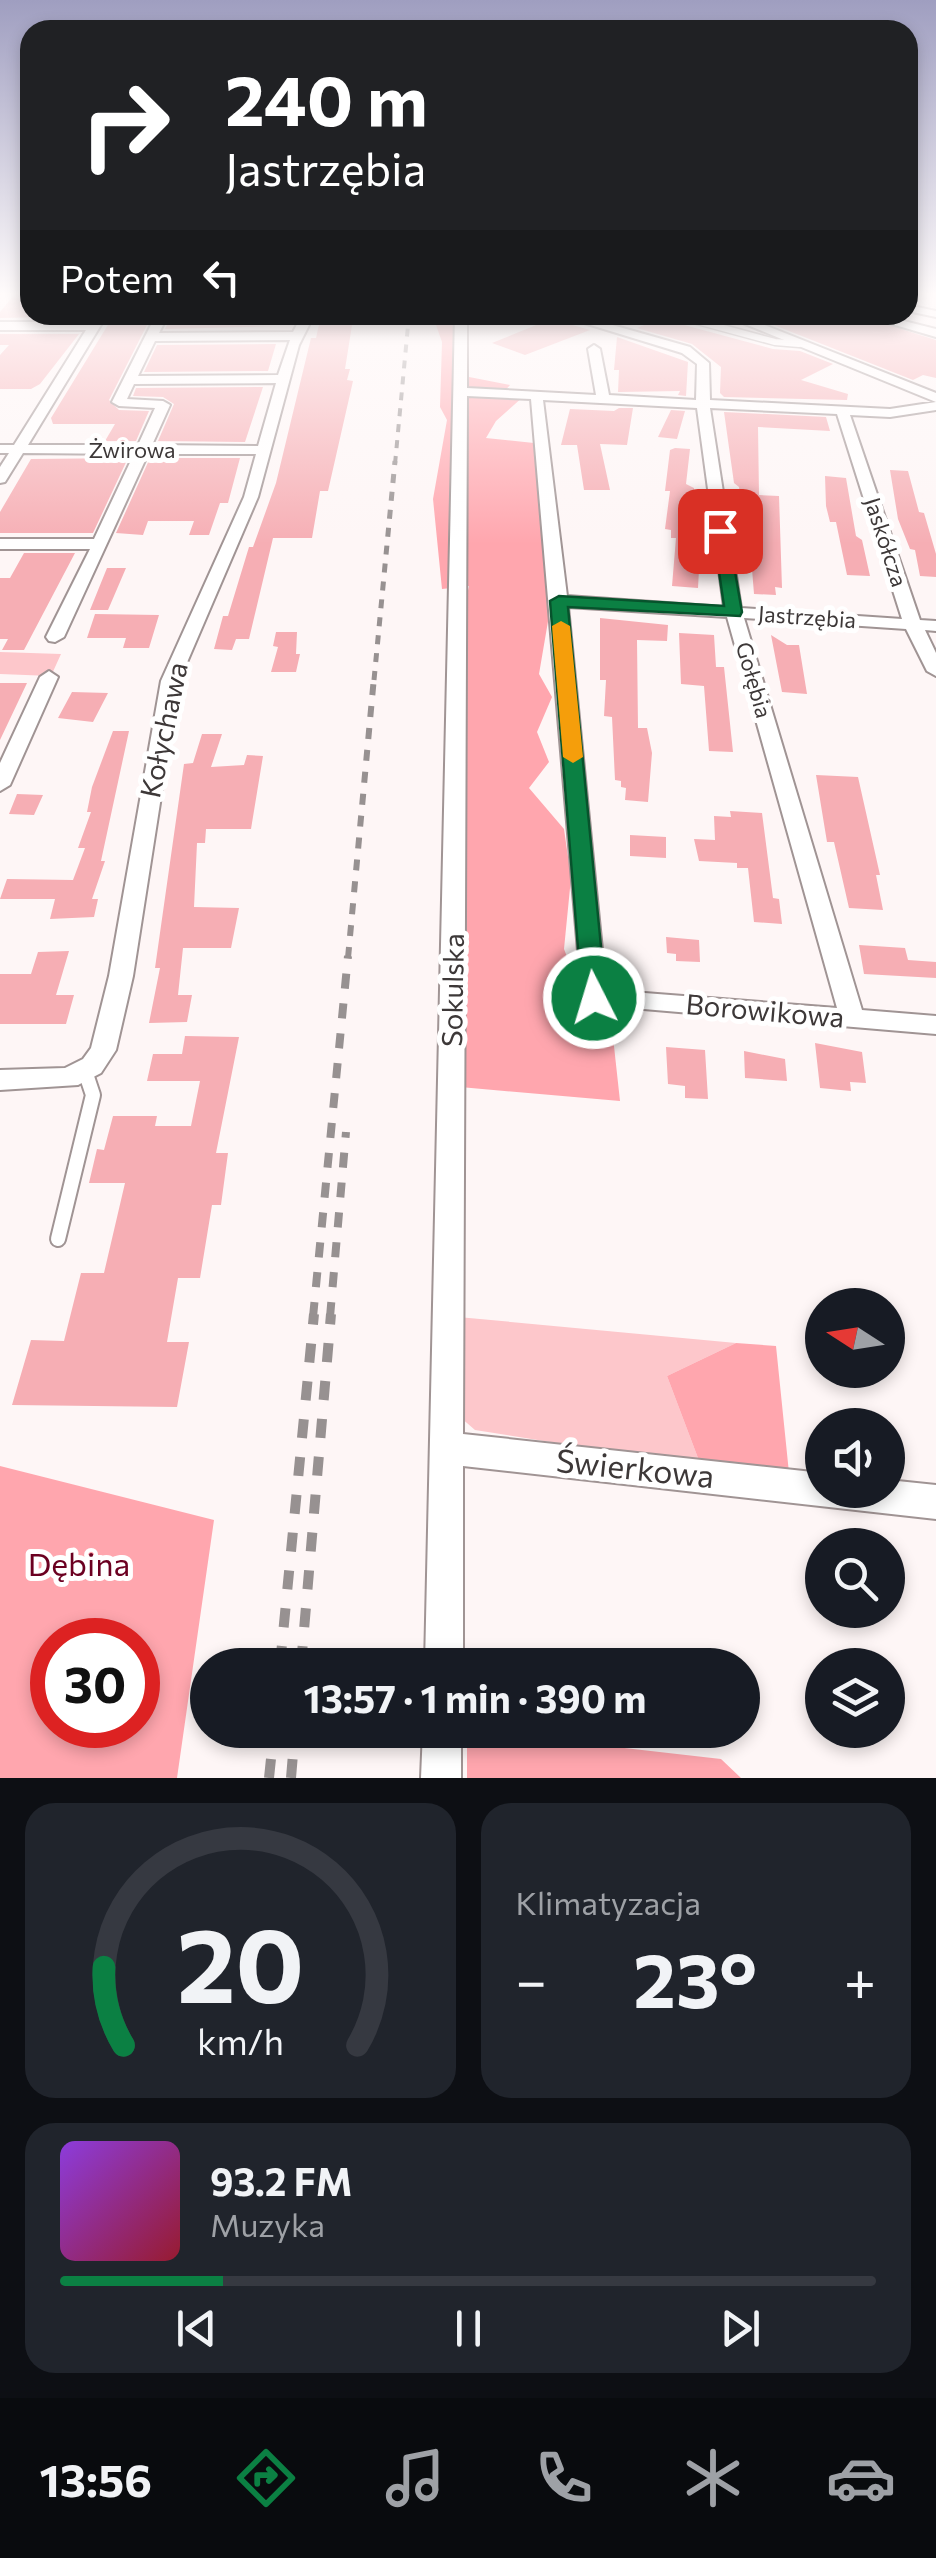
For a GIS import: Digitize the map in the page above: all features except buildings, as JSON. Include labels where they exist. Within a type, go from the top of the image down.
[{"type":"street","points":[[0,479],[62,378]]},
{"type":"street","name":"Sokulska","points":[[444,1648],[461,378]]},
{"type":"street","points":[[600,378],[604,398]]},
{"type":"street","name":"Gołębia","points":[[704,378],[703,404],[734,612],[852,1018]]},
{"type":"street","points":[[885,378],[936,398]]},
{"type":"street","points":[[54,637],[163,404],[119,402],[130,380],[284,379]]},
{"type":"street","name":"Kołychawa","points":[[84,1071],[103,1050],[121,976],[170,682],[246,511],[284,379]]},
{"type":"street","points":[[905,386],[936,386]]},
{"type":"street","points":[[461,392],[901,413],[936,406]]},
{"type":"street","points":[[540,396],[535,403],[559,601]]},
{"type":"street","name":"Jaskółcza","points":[[842,410],[913,624],[936,671]]},
{"type":"street","name":"Żwirowa","points":[[0,449],[264,450]]},
{"type":"street","points":[[0,544],[100,544]]},
{"type":"street","name":"Jastrzębia","points":[[559,601],[936,626]]},
{"type":"street","name":"Borowikowa","points":[[559,601],[594,998],[936,1025]]},
{"type":"street","points":[[3,772],[48,677]]},
{"type":"street","points":[[0,1080],[62,1079],[84,1071]]},
{"type":"street","name":"Świerkowa","points":[[448,1448],[805,1488]]},
{"type":"street","name":"Świerkowa","points":[[905,1499],[936,1502]]},
{"type":"street","points":[[441,1778],[442,1748]]},
{"type":"lane","points":[[58,1239],[93,1095],[84,1071]]},
{"type":"shaded area","points":[[0,652],[61,654],[51,676],[0,674]]},
{"type":"shaded area","points":[[458,1317],[736,1343],[667,1376],[701,1466],[475,1430],[460,1417]]},
{"type":"green space","points":[[441,378],[474,378],[510,385],[502,394],[524,396],[496,421],[486,438],[534,443],[552,598],[539,674],[552,697],[537,732],[549,762],[529,788],[564,829],[571,878],[564,949],[591,1019],[612,1028],[620,1101],[460,1087],[462,617],[469,586],[442,589],[433,499],[447,420],[440,407]]},
{"type":"green space","points":[[736,1343],[776,1346],[789,1473],[701,1466],[667,1376]]},
{"type":"green space","name":"Dębina","points":[[0,1466],[214,1520],[196,1648],[190,1648],[190,1687],[177,1778],[0,1778]]},
{"type":"green space","points":[[467,1748],[625,1748],[721,1759],[741,1778],[467,1778]]},
{"type":"railway","points":[[395,464],[403,378]]},
{"type":"railway","points":[[374,680],[395,461]]},
{"type":"railway","points":[[348,958],[374,677]]},
{"type":"railway","points":[[313,1317],[348,956]]},
{"type":"railway","points":[[330,1317],[346,1132]]},
{"type":"railway","points":[[282,1648],[314,1314]]},
{"type":"railway","points":[[302,1648],[331,1314]]},
{"type":"railway","points":[[269,1778],[272,1748]]},
{"type":"railway","points":[[291,1778],[294,1748]]},
{"type":"slow traffic","points":[[561,626],[573,757]]},
{"type":"route","points":[[594,998],[559,601],[734,612],[720,531]]}]
